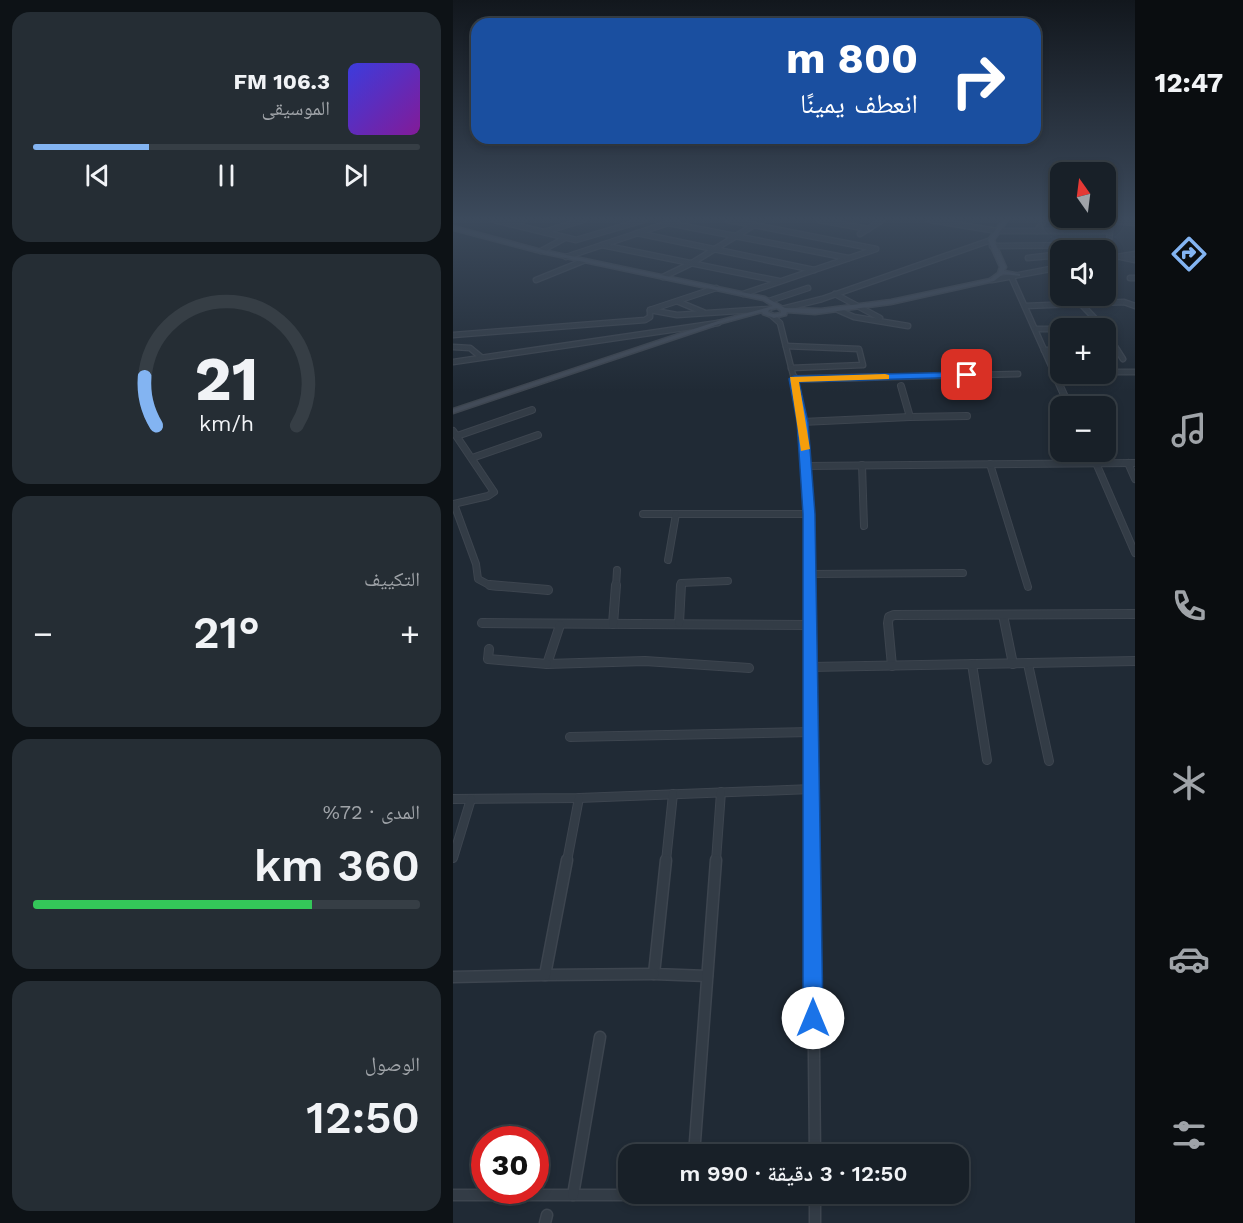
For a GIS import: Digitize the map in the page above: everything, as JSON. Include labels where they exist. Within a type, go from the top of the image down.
[{"type":"main road","points":[[663,277],[769,301],[776,313]]},
{"type":"main road","points":[[453,411],[741,316],[858,308],[992,280],[996,277]]},
{"type":"street","points":[[536,280],[543,277]]},
{"type":"street","points":[[762,277],[781,281]]},
{"type":"street","points":[[743,294],[793,277]]},
{"type":"street","points":[[650,310],[668,315],[706,312],[776,313],[887,277]]},
{"type":"street","points":[[992,280],[1006,277]]},
{"type":"street","points":[[1012,277],[1050,360]]},
{"type":"street","points":[[650,310],[716,288]]},
{"type":"street","points":[[769,301],[808,288]]},
{"type":"street","points":[[835,294],[882,320]]},
{"type":"street","points":[[679,302],[706,312]]},
{"type":"street","points":[[1116,303],[1135,306]]},
{"type":"street","points":[[1025,306],[1050,306]]},
{"type":"street","points":[[1083,306],[1094,318]]},
{"type":"street","points":[[453,335],[639,321],[650,317],[650,310]]},
{"type":"street","points":[[838,310],[854,317],[908,326]]},
{"type":"street","points":[[776,313],[794,379],[802,422],[809,514],[815,1144]]},
{"type":"street","points":[[453,362],[720,322]]},
{"type":"street","points":[[1036,329],[1050,329]]},
{"type":"street","points":[[791,368],[861,367],[859,338]]},
{"type":"street","points":[[786,346],[859,349]]},
{"type":"street","points":[[453,347],[469,348],[481,357]]},
{"type":"street","points":[[1044,350],[1050,350]]},
{"type":"street","points":[[1117,350],[1122,359]]},
{"type":"street","points":[[1116,372],[1135,372]]},
{"type":"street","points":[[794,379],[1018,374]]},
{"type":"street","points":[[901,386],[910,417]]},
{"type":"street","points":[[532,410],[455,434],[494,493],[454,504],[476,564],[479,579],[491,586],[548,590]]},
{"type":"street","points":[[802,422],[967,416]]},
{"type":"street","points":[[472,458],[538,435]]},
{"type":"street","points":[[1094,463],[1135,553]]},
{"type":"street","points":[[1128,463],[1135,479]]},
{"type":"street","points":[[806,466],[1135,463]]},
{"type":"street","points":[[990,464],[1029,587]]},
{"type":"street","points":[[862,465],[864,526]]},
{"type":"street","points":[[643,514],[809,514]]},
{"type":"street","points":[[668,560],[676,514]]},
{"type":"street","points":[[453,532],[463,530]]},
{"type":"street","points":[[613,624],[617,570]]},
{"type":"street","points":[[809,574],[963,573]]},
{"type":"street","points":[[679,623],[681,584],[728,581]]},
{"type":"street","points":[[892,666],[888,623],[889,617],[894,615],[1135,614]]},
{"type":"street","points":[[1003,615],[1013,664]]},
{"type":"street","points":[[481,623],[559,626],[568,623],[810,625]]},
{"type":"street","points":[[547,664],[559,626]]},
{"type":"street","points":[[489,649],[488,659],[493,660],[547,664],[645,661],[749,669]]},
{"type":"street","points":[[811,667],[1135,661]]},
{"type":"street","points":[[972,664],[987,760]]},
{"type":"street","points":[[1028,664],[1049,761]]},
{"type":"street","points":[[570,737],[811,732]]},
{"type":"street","points":[[453,799],[579,798],[811,789]]},
{"type":"street","points":[[695,1144],[721,792]]},
{"type":"street","points":[[654,974],[673,794]]},
{"type":"street","points":[[545,975],[579,798]]},
{"type":"street","points":[[453,858],[471,799]]},
{"type":"street","points":[[453,977],[654,974],[707,976]]},
{"type":"street","points":[[573,1195],[600,1037]]},
{"type":"street","points":[[453,1195],[618,1195]]},
{"type":"street","points":[[815,1204],[815,1223]]},
{"type":"slow traffic","points":[[805,449],[794,379],[885,377]]},
{"type":"route","points":[[813,1018],[809,514],[802,422],[794,379],[967,375]]}]
